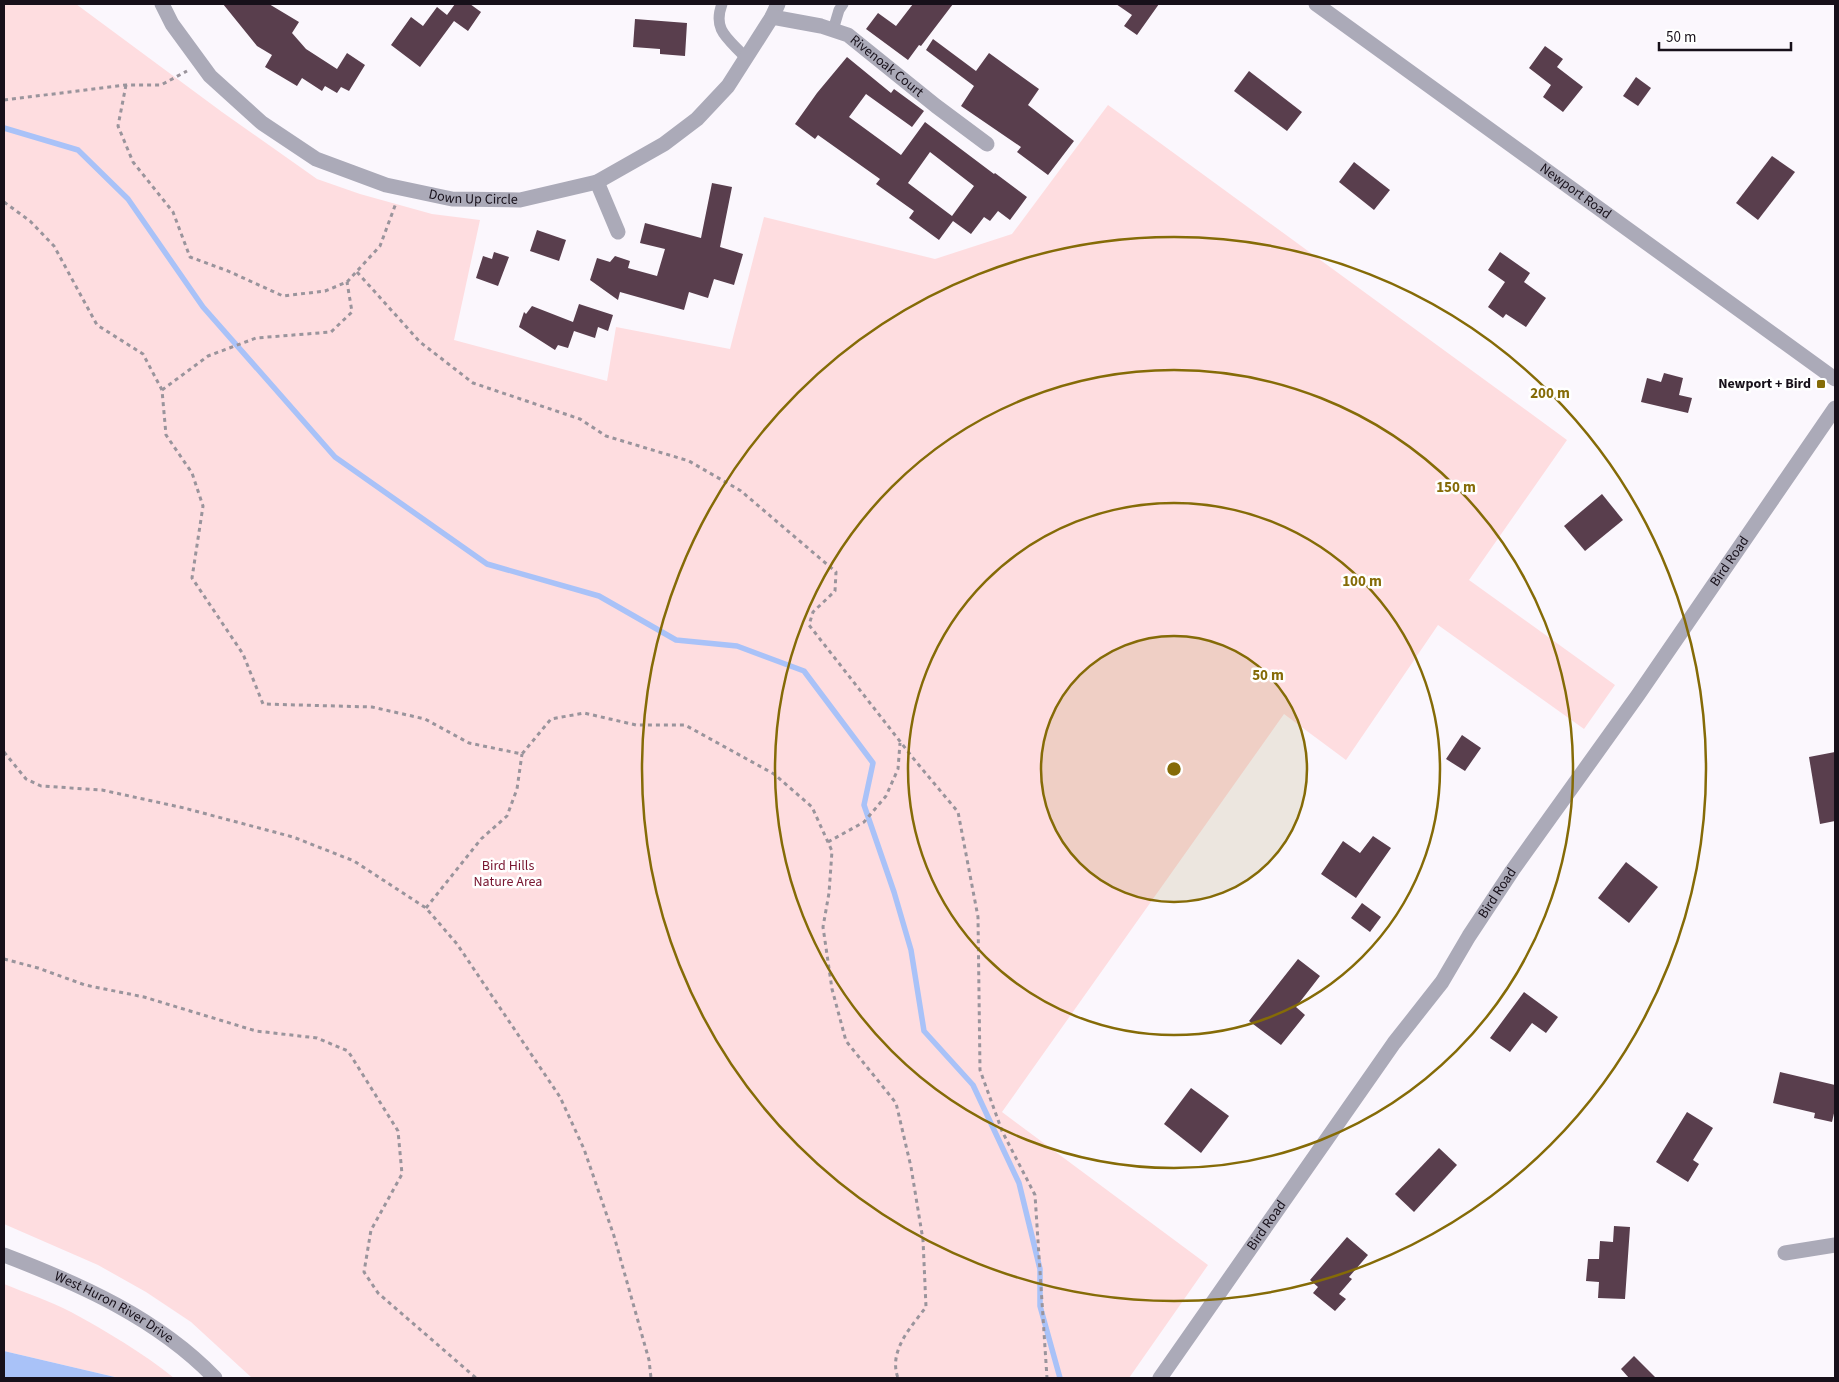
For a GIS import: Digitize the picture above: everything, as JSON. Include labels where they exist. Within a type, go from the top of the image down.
[{"type":"street","name":"Down Up Circle","points":[[162,4],[172,24],[210,76],[262,123],[316,159],[386,185],[452,199],[520,200],[597,182],[664,144],[697,119],[728,86],[775,10]]},
{"type":"street","name":"Newport Road","points":[[1316,4],[1835,379]]},
{"type":"street","name":"Rivenoak Court","points":[[775,10],[848,35],[936,106],[987,144]]},
{"type":"street","points":[[597,182],[618,232]]},
{"type":"street","name":"Bird Road","points":[[1160,1378],[1394,1043],[1442,982],[1469,936],[1512,872],[1638,695],[1835,408]]},
{"type":"street","points":[[1785,1253],[1835,1245]]},
{"type":"street","name":"West Huron River Drive","points":[[4,1255],[46,1271],[119,1306],[160,1331],[215,1378]]},
{"type":"lane","points":[[722,4],[718,18],[720,28],[746,58]]},
{"type":"lane","points":[[833,30],[839,10],[843,4]]},
{"type":"path","points":[[4,100],[126,86],[161,85],[201,64]]},
{"type":"path","points":[[126,86],[118,126],[133,162],[173,212],[190,257],[228,271],[283,296],[325,291],[347,282],[380,246],[402,188]]},
{"type":"path","points":[[4,202],[30,221],[54,246],[97,325],[143,354],[162,390],[166,435],[192,472],[203,506],[192,578],[243,654],[263,704],[372,707],[424,719],[469,743],[522,754]]},
{"type":"path","points":[[357,272],[420,342],[472,383],[580,419],[606,436],[689,461],[740,492],[836,572],[835,592],[813,612],[809,625],[900,742],[958,812],[978,917],[980,1070],[1002,1130],[1035,1195],[1048,1378]]},
{"type":"path","points":[[162,390],[208,356],[256,338],[331,332],[352,312],[347,282]]},
{"type":"path","points":[[426,908],[481,839],[507,816],[517,789],[522,754],[551,719],[584,713],[636,725],[686,725],[774,774],[812,806],[832,851],[829,893],[823,927],[832,989],[846,1041],[896,1103],[911,1167],[923,1240],[926,1307],[902,1339],[894,1369],[898,1378]]},
{"type":"path","points":[[828,842],[864,822],[886,796],[898,769],[900,742]]},
{"type":"path","points":[[4,752],[26,779],[41,786],[102,790],[184,808],[293,837],[354,861],[426,908],[457,944],[560,1096],[584,1149],[614,1236],[649,1360],[651,1378]]},
{"type":"path","points":[[4,959],[38,968],[85,985],[144,997],[256,1031],[317,1038],[348,1052],[398,1131],[402,1174],[371,1230],[364,1272],[378,1293],[476,1378]]},
{"type":"green space","name":"Bird Hills Nature Area","points":[[4,4],[76,4],[222,112],[317,179],[360,194],[432,214],[480,220],[454,340],[607,381],[616,327],[730,349],[764,217],[935,259],[1012,234],[1108,105],[1567,440],[1469,580],[1615,685],[1584,729],[1438,625],[1346,760],[1284,714],[1002,1112],[1208,1265],[1129,1378],[252,1378],[191,1322],[146,1292],[98,1265],[4,1224]]},
{"type":"green space","points":[[4,1284],[55,1304],[84,1319],[137,1351],[174,1378],[119,1378],[4,1351]]},
{"type":"water","points":[[4,1351],[119,1378],[4,1378]]},
{"type":"building","points":[[223,4],[269,4],[299,22],[292,33],[306,49],[337,69],[347,53],[365,65],[349,91],[341,87],[337,93],[325,86],[322,91],[302,78],[297,86],[265,67],[272,55],[257,46]]},
{"type":"building","points":[[455,4],[470,4],[481,12],[468,31],[454,21],[420,67],[391,45],[411,17],[423,26],[437,7],[447,15]]},
{"type":"building","points":[[913,4],[953,4],[908,60],[866,29],[878,13],[896,26]]},
{"type":"building","points":[[1116,4],[1159,4],[1137,35],[1124,26],[1132,15]]},
{"type":"building","points":[[635,19],[687,23],[685,56],[660,54],[660,49],[633,47]]},
{"type":"building","points":[[933,39],[976,71],[989,53],[1039,89],[1028,105],[1074,141],[1048,175],[1017,152],[1021,147],[961,106],[974,86],[926,50]]},
{"type":"building","points":[[1545,46],[1563,59],[1557,67],[1583,87],[1563,112],[1543,97],[1551,85],[1529,68]]},
{"type":"building","points":[[847,57],[891,93],[894,89],[924,111],[912,127],[866,94],[849,117],[901,155],[925,122],[1027,197],[1010,220],[998,211],[990,221],[984,217],[971,234],[953,221],[939,240],[909,218],[914,211],[876,184],[880,179],[818,135],[815,139],[795,124],[817,93]],"holes":[[[930,152],[974,186],[952,216],[908,183]]]},
{"type":"building","points":[[1249,71],[1302,112],[1287,131],[1234,91]]},
{"type":"building","points":[[1636,77],[1651,88],[1638,106],[1623,96]]},
{"type":"building","points":[[1772,156],[1795,172],[1758,220],[1736,203]]},
{"type":"building","points":[[1354,162],[1390,190],[1374,210],[1339,182]]},
{"type":"building","points":[[712,183],[732,187],[720,247],[743,254],[734,285],[714,279],[708,298],[689,292],[684,310],[620,292],[618,300],[590,280],[597,258],[610,262],[615,256],[630,261],[628,268],[657,276],[665,249],[640,243],[645,223],[701,238]]},
{"type":"building","points":[[537,230],[566,240],[559,261],[530,251]]},
{"type":"building","points":[[494,252],[509,257],[498,286],[476,278],[483,256],[492,259]]},
{"type":"building","points":[[1500,252],[1530,273],[1524,282],[1546,298],[1526,327],[1506,314],[1503,318],[1488,307],[1505,282],[1488,270]]},
{"type":"building","points":[[579,304],[613,315],[608,331],[598,327],[595,338],[574,331],[568,348],[558,345],[555,350],[519,327],[524,312],[526,314],[532,306],[573,322]]},
{"type":"building","points":[[1664,373],[1683,378],[1679,395],[1692,398],[1688,413],[1641,402],[1647,378],[1661,382]]},
{"type":"building","points":[[1602,494],[1623,520],[1585,551],[1564,526]]},
{"type":"building","points":[[1462,735],[1481,748],[1465,771],[1446,759]]},
{"type":"building","points":[[1835,752],[1835,821],[1820,824],[1809,757]]},
{"type":"building","points":[[1373,836],[1391,848],[1356,898],[1321,874],[1343,841],[1360,853]]},
{"type":"building","points":[[1626,862],[1658,887],[1629,923],[1598,898]]},
{"type":"building","points":[[1362,903],[1381,917],[1370,932],[1351,918]]},
{"type":"building","points":[[1298,959],[1320,976],[1296,1007],[1305,1015],[1281,1045],[1249,1021]]},
{"type":"building","points":[[1524,992],[1558,1017],[1546,1033],[1532,1023],[1510,1052],[1490,1038]]},
{"type":"building","points":[[1780,1072],[1835,1085],[1835,1109],[1832,1122],[1814,1118],[1815,1113],[1773,1103]]},
{"type":"building","points":[[1191,1088],[1229,1116],[1201,1153],[1164,1124]]},
{"type":"building","points":[[1687,1112],[1713,1128],[1693,1160],[1699,1164],[1688,1182],[1656,1162]]},
{"type":"building","points":[[1439,1148],[1457,1165],[1414,1212],[1395,1194]]},
{"type":"building","points":[[1614,1226],[1630,1227],[1625,1299],[1598,1298],[1599,1282],[1586,1281],[1588,1259],[1599,1259],[1600,1241],[1613,1242]]},
{"type":"building","points":[[1347,1237],[1368,1255],[1349,1277],[1352,1279],[1339,1294],[1346,1299],[1335,1311],[1313,1293],[1318,1287],[1310,1280]]},
{"type":"building","points":[[1634,1356],[1656,1378],[1629,1378],[1621,1369]]},
{"type":"waterway","points":[[4,128],[78,150],[128,199],[203,307],[335,457],[487,564],[599,596],[676,640],[737,646],[804,671],[873,763],[864,805],[894,892],[911,950],[924,1031],[973,1085],[1019,1183],[1040,1269],[1040,1306],[1060,1378]]},
{"type":"place","name":"Newport + Bird","points":[[1821,384]]}]
